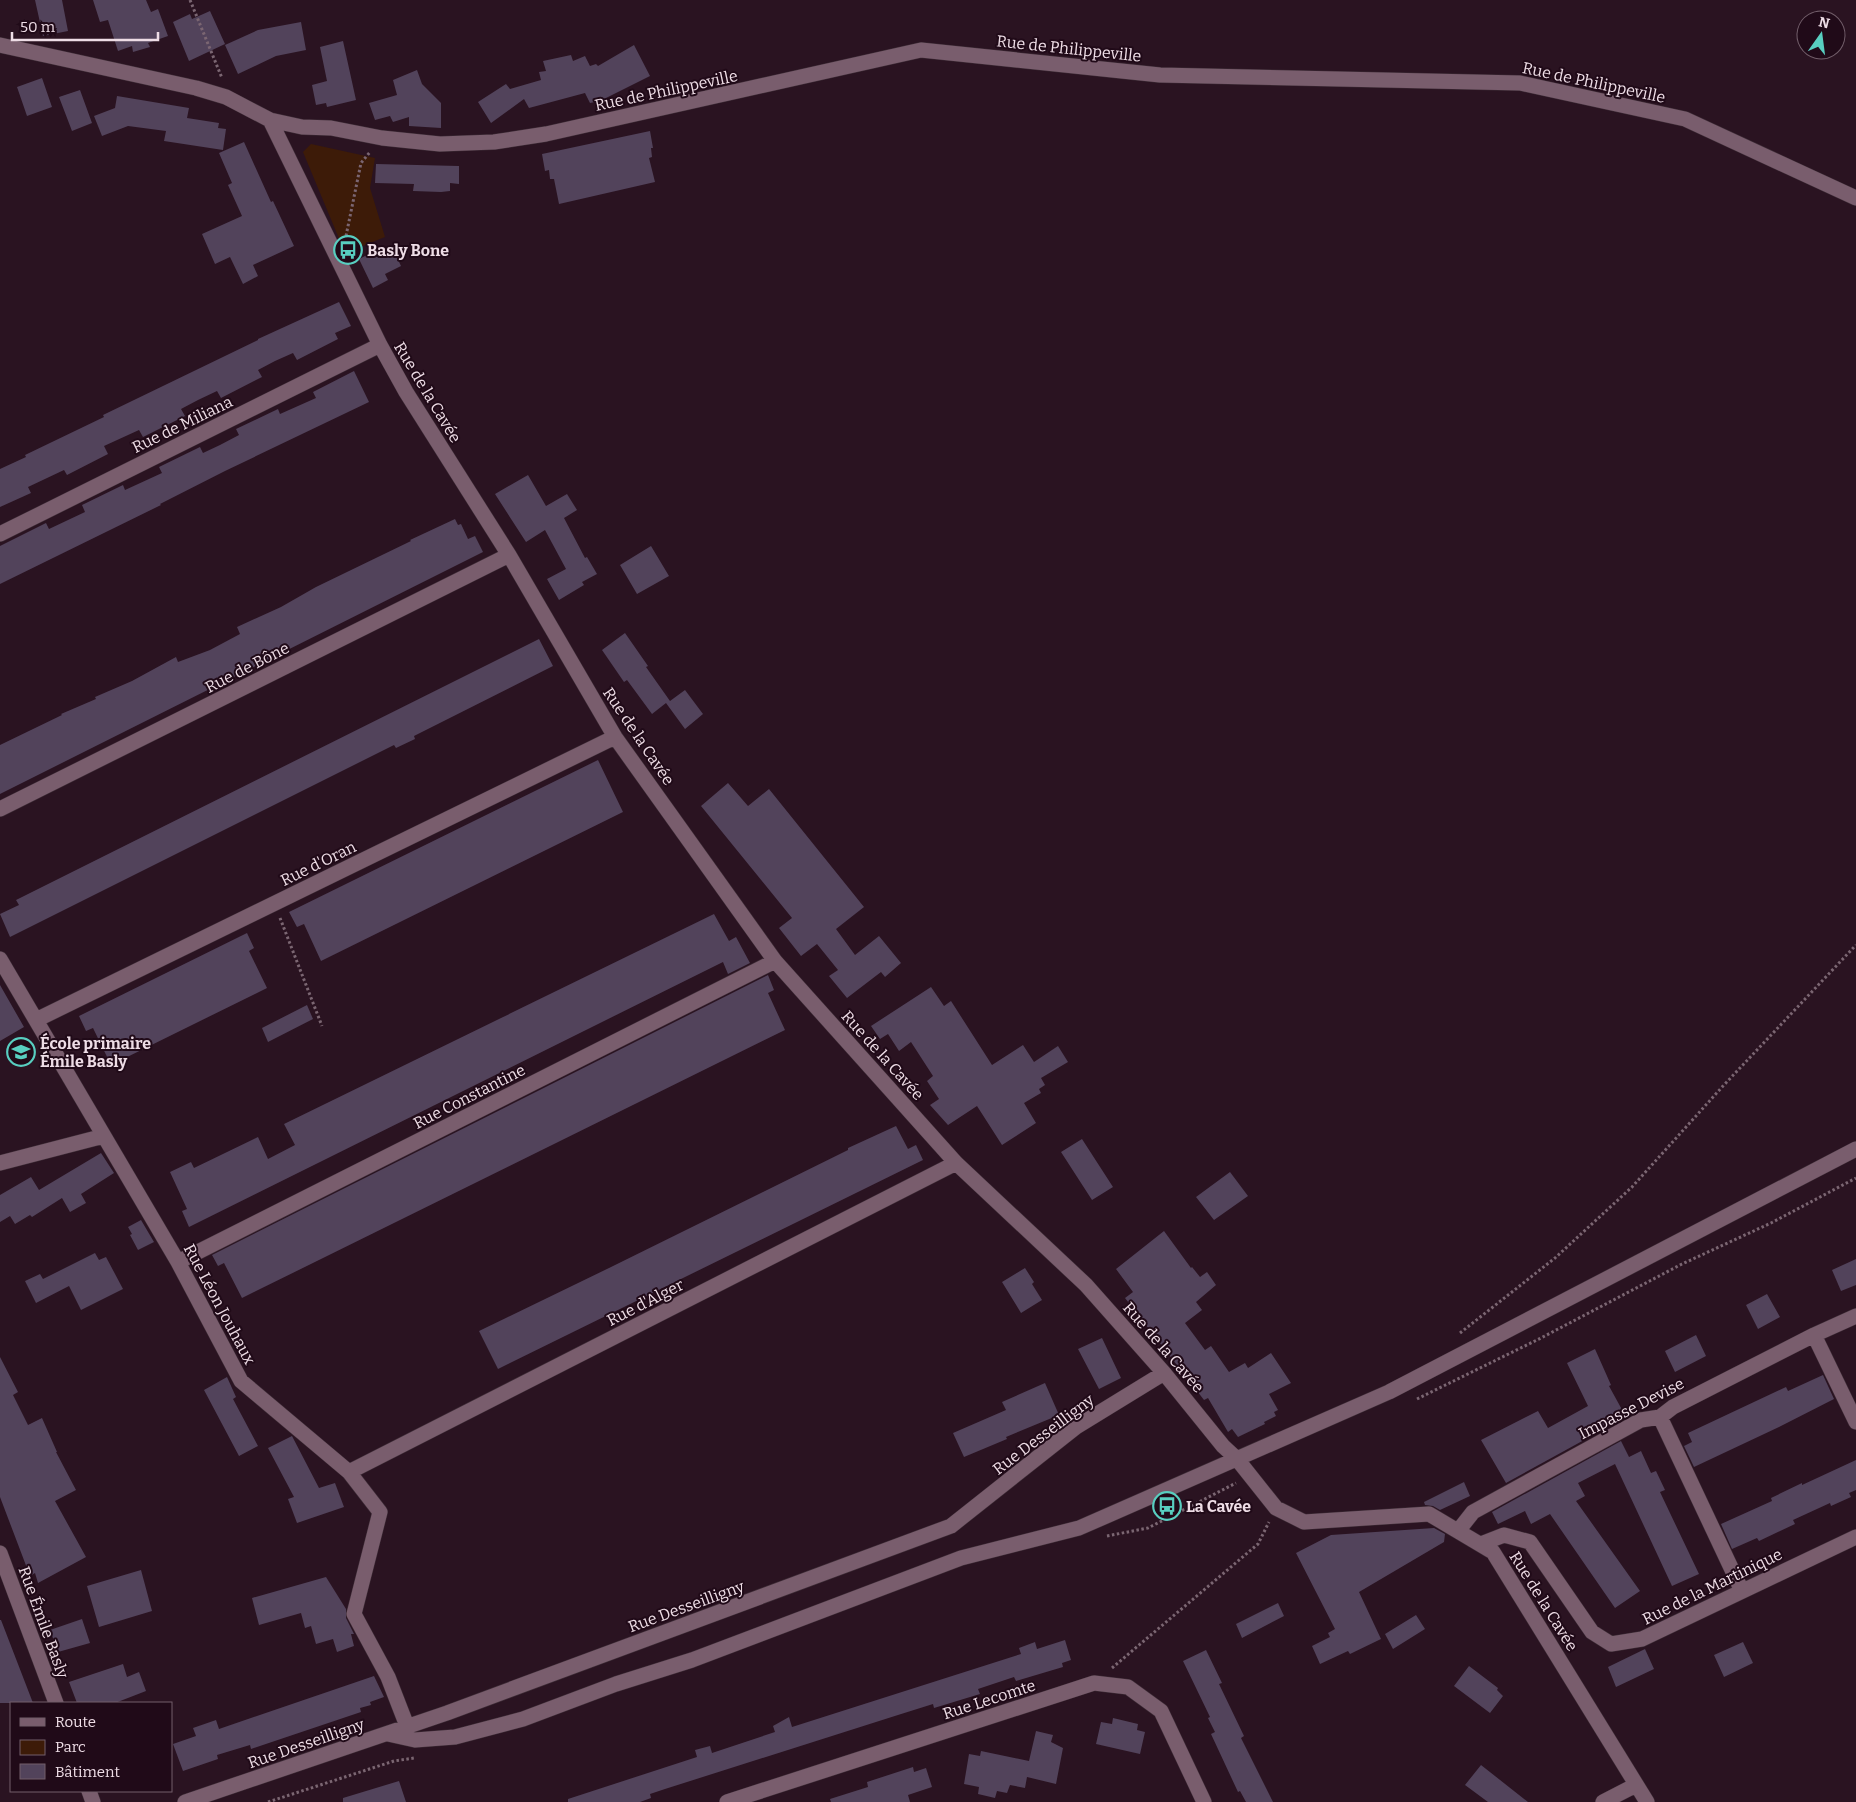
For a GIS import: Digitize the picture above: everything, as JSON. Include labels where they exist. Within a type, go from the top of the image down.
[{"type":"street","name":"Rue de Philippeville","points":[[0,45],[196,88],[226,97],[270,120],[302,127],[331,128],[382,138],[440,144],[494,142],[546,134],[922,50],[1160,75],[1520,83],[1685,119],[1856,198]]},
{"type":"street","name":"Rue de la Cavée","points":[[270,120],[380,345],[406,392],[509,555],[615,737],[775,961],[956,1163],[1086,1284],[1164,1373],[1223,1446],[1237,1459],[1276,1508],[1304,1522],[1429,1514],[1493,1552],[1647,1802]]},
{"type":"street","name":"Rue de Miliana","points":[[0,534],[380,345]]},
{"type":"street","name":"Rue de Bône","points":[[0,809],[509,555]]},
{"type":"street","name":"Rue d'Oran","points":[[36,1020],[615,737]]},
{"type":"street","name":"Rue Léon Jouhaux","points":[[0,959],[178,1262],[241,1381],[349,1472],[380,1512],[354,1614],[388,1677],[407,1726]]},
{"type":"street","name":"Rue Constantine","points":[[178,1262],[775,961]]},
{"type":"street","points":[[0,1163],[104,1136]]},
{"type":"street","points":[[388,1734],[415,1740],[455,1736],[523,1719],[616,1684],[692,1660],[961,1558],[1079,1528],[1389,1392],[1856,1149]]},
{"type":"street","name":"Rue d'Alger","points":[[349,1472],[956,1163]]},
{"type":"street","name":"Impasse Devise","points":[[1458,1531],[1473,1512],[1641,1420],[1660,1417],[1672,1407],[1814,1335],[1856,1316]]},
{"type":"street","points":[[1814,1335],[1856,1422]]},
{"type":"street","name":"Rue Desseilligny","points":[[185,1802],[463,1707],[950,1526],[1076,1427],[1164,1373]]},
{"type":"street","points":[[1660,1417],[1742,1591]]},
{"type":"street","name":"Rue de la Martinique","points":[[1481,1544],[1504,1536],[1530,1542],[1592,1632],[1611,1644],[1642,1639],[1856,1537]]},
{"type":"street","name":"Rue Émile Basly","points":[[0,1554],[56,1702]]},
{"type":"street","name":"Rue Lecomte","points":[[727,1802],[1094,1683],[1128,1687],[1161,1711],[1204,1802]]},
{"type":"street","points":[[1603,1802],[1636,1785]]},
{"type":"path","points":[[190,0],[223,79],[226,97]]},
{"type":"path","points":[[331,246],[346,238],[361,163],[382,138]]},
{"type":"path","points":[[274,904],[322,1026]]},
{"type":"path","points":[[1454,1337],[1555,1258],[1632,1187],[1723,1086],[1856,944]]},
{"type":"path","points":[[1414,1400],[1533,1343],[1682,1264],[1771,1223],[1856,1178]]},
{"type":"path","points":[[1094,1683],[1258,1544],[1276,1508]]},
{"type":"green space","points":[[311,144],[375,158],[370,188],[385,237],[345,253],[303,152]]},
{"type":"building","points":[[35,0],[62,0],[68,31],[43,36]]},
{"type":"building","points":[[93,0],[146,0],[151,12],[158,9],[168,36],[148,43],[150,47],[133,52],[132,46],[118,51],[108,20],[100,22]]},
{"type":"building","points":[[210,11],[225,44],[189,61],[173,22],[190,14],[192,19]]},
{"type":"building","points":[[301,22],[306,50],[276,56],[238,74],[225,45],[258,30]]},
{"type":"building","points":[[343,41],[356,100],[327,107],[326,103],[316,105],[312,85],[327,81],[320,47]]},
{"type":"building","points":[[634,45],[650,76],[600,101],[590,103],[585,93],[529,108],[524,99],[491,123],[478,102],[506,84],[510,89],[541,80],[539,72],[546,71],[543,61],[571,55],[573,61],[585,56],[590,66],[596,64],[598,66]]},
{"type":"building","points":[[417,70],[422,84],[441,103],[441,128],[409,126],[409,117],[393,122],[390,116],[375,120],[369,103],[397,95],[393,80]]},
{"type":"building","points":[[42,78],[52,107],[27,116],[17,87]]},
{"type":"building","points":[[80,90],[92,123],[72,131],[59,97]]},
{"type":"building","points":[[117,96],[189,108],[187,118],[219,123],[218,128],[226,129],[223,150],[164,141],[166,131],[128,126],[102,136],[94,116],[115,108]]},
{"type":"building","points":[[650,131],[653,148],[651,148],[652,157],[649,158],[655,182],[559,204],[554,179],[550,179],[549,170],[545,171],[542,154]]},
{"type":"building","points":[[244,142],[271,202],[273,201],[294,246],[253,265],[258,276],[243,284],[230,257],[215,264],[202,234],[242,216],[228,185],[232,183],[219,153]]},
{"type":"building","points":[[376,164],[459,166],[459,184],[450,183],[450,191],[441,192],[413,191],[414,184],[375,183]]},
{"type":"building","points":[[375,251],[378,258],[394,251],[401,266],[385,274],[388,280],[373,288],[359,259]]},
{"type":"building","points":[[339,302],[351,326],[335,333],[338,339],[297,360],[293,353],[275,361],[258,370],[262,377],[221,398],[217,391],[198,400],[181,409],[185,416],[143,437],[139,430],[104,446],[108,454],[67,475],[64,470],[28,487],[31,493],[0,507],[0,469],[104,417],[103,415],[258,339]]},
{"type":"building","points":[[354,371],[369,402],[225,471],[161,505],[0,584],[0,546],[46,523],[49,529],[85,512],[82,505],[123,485],[125,490],[162,473],[159,467],[200,447],[203,453],[220,445],[239,435],[236,429],[278,409],[280,414],[316,398],[313,392]]},
{"type":"building","points":[[528,475],[546,506],[567,494],[577,510],[564,518],[585,558],[587,557],[597,574],[582,582],[584,585],[559,600],[547,579],[566,569],[545,530],[526,542],[495,494]]},
{"type":"building","points":[[455,519],[458,525],[461,524],[468,539],[475,536],[483,552],[0,794],[0,745],[61,714],[96,699],[95,697],[132,681],[176,657],[178,662],[210,650],[240,634],[237,627],[281,607],[316,587]]},
{"type":"building","points":[[651,546],[669,576],[637,594],[620,565]]},
{"type":"building","points":[[625,633],[670,701],[685,690],[703,714],[685,729],[666,703],[652,714],[627,680],[624,682],[602,650]]},
{"type":"building","points":[[539,639],[553,666],[414,736],[415,739],[396,748],[394,745],[10,937],[0,914],[19,905],[16,900]]},
{"type":"building","points":[[598,760],[623,812],[321,961],[304,924],[297,927],[289,912]]},
{"type":"building","points":[[728,783],[748,806],[769,789],[864,907],[836,929],[855,955],[879,936],[901,963],[885,977],[881,972],[847,998],[829,976],[838,970],[817,944],[801,956],[779,928],[792,918],[701,806]]},
{"type":"building","points":[[714,914],[729,941],[736,937],[750,963],[728,974],[723,962],[189,1227],[182,1211],[187,1209],[170,1172],[191,1162],[194,1168],[258,1137],[268,1159],[295,1145],[284,1124]]},
{"type":"building","points":[[247,933],[254,948],[249,951],[267,988],[111,1065],[93,1028],[86,1031],[79,1016]]},
{"type":"building","points":[[768,975],[774,990],[768,993],[785,1030],[242,1298],[224,1263],[218,1266],[212,1255]]},
{"type":"building","points":[[0,985],[24,1027],[0,1041]]},
{"type":"building","points":[[931,987],[944,1006],[951,1001],[992,1065],[1023,1045],[1034,1062],[1058,1046],[1068,1062],[1041,1078],[1045,1085],[1039,1089],[1041,1093],[1024,1103],[1036,1123],[1002,1145],[977,1106],[948,1125],[930,1105],[939,1099],[927,1081],[933,1076],[911,1042],[899,1051],[888,1034],[880,1039],[871,1026]]},
{"type":"building","points":[[307,1005],[313,1019],[268,1042],[262,1028]]},
{"type":"building","points":[[896,1126],[908,1149],[916,1145],[923,1160],[498,1369],[479,1331]]},
{"type":"building","points":[[1082,1139],[1113,1187],[1092,1200],[1061,1152]]},
{"type":"building","points":[[101,1153],[114,1173],[81,1194],[86,1203],[70,1212],[62,1198],[32,1217],[30,1215],[15,1224],[10,1216],[0,1222],[0,1195],[31,1177],[39,1190]]},
{"type":"building","points":[[1230,1172],[1248,1196],[1214,1220],[1196,1197]]},
{"type":"building","points":[[141,1220],[154,1242],[138,1250],[128,1227]]},
{"type":"building","points":[[1164,1231],[1191,1268],[1200,1277],[1207,1272],[1216,1285],[1196,1302],[1202,1310],[1185,1323],[1205,1350],[1211,1346],[1229,1372],[1245,1363],[1248,1368],[1271,1353],[1291,1383],[1269,1394],[1278,1410],[1274,1412],[1276,1416],[1264,1422],[1265,1424],[1238,1437],[1232,1429],[1228,1432],[1208,1398],[1204,1400],[1125,1298],[1133,1292],[1116,1269]]},
{"type":"building","points":[[95,1253],[99,1260],[106,1257],[123,1289],[81,1310],[69,1286],[36,1303],[25,1281],[40,1274],[43,1279]]},
{"type":"building","points":[[1856,1259],[1856,1285],[1841,1291],[1832,1270]]},
{"type":"building","points":[[1025,1268],[1042,1300],[1021,1313],[1002,1282]]},
{"type":"building","points":[[1767,1294],[1780,1317],[1758,1329],[1746,1305]]},
{"type":"building","points":[[1696,1335],[1706,1356],[1675,1372],[1665,1351]]},
{"type":"building","points":[[1102,1338],[1121,1378],[1099,1389],[1078,1349]]},
{"type":"building","points":[[1595,1349],[1611,1385],[1609,1386],[1626,1417],[1506,1483],[1481,1440],[1538,1411],[1548,1428],[1588,1406],[1567,1363]]},
{"type":"building","points":[[0,1357],[18,1392],[13,1395],[28,1425],[42,1418],[56,1452],[76,1490],[55,1501],[86,1557],[38,1583],[35,1573],[30,1576],[0,1497]]},
{"type":"building","points":[[1823,1375],[1834,1399],[1694,1467],[1684,1446],[1692,1442],[1688,1433],[1786,1387],[1788,1391]]},
{"type":"building","points":[[227,1377],[236,1397],[233,1399],[258,1446],[239,1456],[204,1390]]},
{"type":"building","points":[[1045,1383],[1059,1415],[964,1457],[953,1433],[1006,1410],[1002,1402]]},
{"type":"building","points":[[292,1436],[319,1488],[335,1483],[344,1507],[297,1523],[288,1499],[294,1497],[268,1448]]},
{"type":"building","points":[[1621,1441],[1629,1457],[1641,1451],[1651,1473],[1656,1471],[1665,1490],[1660,1492],[1699,1574],[1672,1586],[1615,1464],[1578,1483],[1585,1496],[1576,1501],[1640,1591],[1615,1608],[1550,1514],[1531,1524],[1525,1511],[1498,1524],[1492,1512]]},
{"type":"building","points":[[1856,1460],[1856,1490],[1849,1493],[1851,1497],[1831,1506],[1830,1503],[1793,1520],[1795,1524],[1759,1541],[1757,1538],[1732,1549],[1721,1524],[1772,1501],[1771,1498],[1802,1483],[1802,1485]]},
{"type":"building","points":[[1464,1482],[1470,1496],[1440,1510],[1433,1506],[1425,1505],[1424,1502]]},
{"type":"building","points":[[1434,1528],[1445,1534],[1444,1542],[1359,1592],[1381,1639],[1350,1654],[1348,1651],[1320,1664],[1312,1646],[1330,1637],[1328,1633],[1335,1629],[1296,1553],[1331,1535]]},
{"type":"building","points":[[141,1570],[152,1611],[99,1627],[87,1586]]},
{"type":"building","points":[[326,1577],[346,1609],[346,1618],[354,1634],[351,1634],[354,1646],[337,1652],[333,1639],[316,1644],[311,1626],[305,1628],[301,1613],[259,1625],[252,1598]]},
{"type":"building","points":[[1278,1603],[1284,1616],[1242,1638],[1236,1624]]},
{"type":"building","points":[[1416,1615],[1425,1629],[1393,1649],[1385,1634]]},
{"type":"building","points":[[82,1619],[90,1643],[58,1652],[50,1630]]},
{"type":"building","points":[[0,1620],[1,1620],[33,1702],[0,1703]]},
{"type":"building","points":[[1065,1640],[1071,1660],[1062,1663],[1063,1667],[1016,1681],[1014,1677],[978,1689],[980,1694],[934,1708],[933,1704],[665,1789],[650,1794],[651,1798],[640,1802],[568,1802],[568,1799],[697,1757],[695,1750],[710,1746],[712,1753],[775,1732],[773,1726],[789,1717],[792,1727],[1021,1654],[1019,1648],[1035,1642],[1037,1649]]},
{"type":"building","points":[[1743,1642],[1753,1663],[1724,1677],[1714,1655]]},
{"type":"building","points":[[1645,1649],[1654,1669],[1616,1687],[1608,1667]]},
{"type":"building","points":[[1206,1650],[1222,1683],[1219,1684],[1244,1736],[1241,1738],[1273,1802],[1246,1802],[1240,1791],[1238,1792],[1211,1734],[1215,1732],[1208,1718],[1210,1717],[1183,1661]]},
{"type":"building","points":[[123,1664],[127,1677],[139,1672],[146,1691],[118,1702],[77,1702],[69,1682]]},
{"type":"building","points":[[1469,1666],[1498,1688],[1497,1690],[1503,1696],[1490,1713],[1454,1686]]},
{"type":"building","points":[[374,1676],[384,1697],[370,1702],[371,1705],[360,1708],[361,1712],[251,1749],[250,1745],[217,1755],[218,1759],[183,1771],[173,1744],[196,1736],[193,1728],[216,1720],[219,1729]]},
{"type":"building","points":[[1113,1718],[1138,1724],[1137,1730],[1145,1732],[1140,1754],[1096,1744],[1101,1722],[1112,1724]]},
{"type":"building","points":[[1036,1731],[1053,1735],[1051,1742],[1063,1748],[1056,1784],[1027,1777],[1025,1788],[1010,1785],[1007,1793],[997,1791],[995,1798],[978,1794],[979,1787],[964,1784],[969,1754],[980,1756],[981,1751],[1029,1761]]},
{"type":"building","points":[[1481,1765],[1528,1802],[1488,1802],[1465,1785]]},
{"type":"building","points":[[913,1767],[914,1772],[926,1768],[932,1787],[908,1795],[910,1802],[831,1802],[830,1799],[868,1787],[867,1782]]},
{"type":"building","points":[[399,1781],[406,1802],[343,1802],[343,1798]]},
{"type":"place","name":"Basly Bone","points":[[348,250]]},
{"type":"place","name":"École primaire Émile Basly","points":[[21,1052]]},
{"type":"place","name":"La Cavée","points":[[1167,1506]]}]
